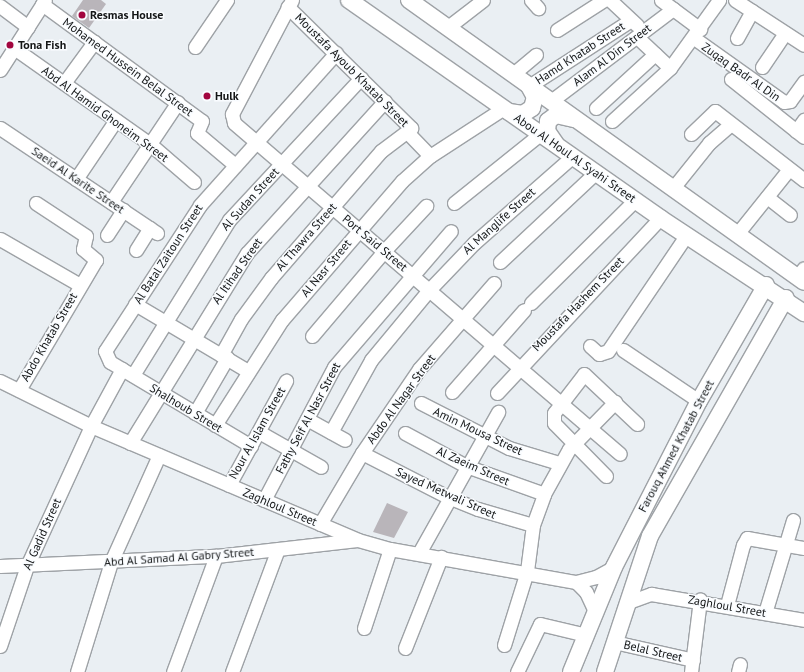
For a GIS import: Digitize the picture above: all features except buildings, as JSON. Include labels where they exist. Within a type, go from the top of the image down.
[{"type":"main road","name":"Abou Al Houl Al Syahi Street","points":[[349,0],[686,236],[786,298],[804,313]]},
{"type":"main road","points":[[409,0],[737,234],[802,276]]},
{"type":"main road","points":[[506,110],[523,114],[532,108],[535,97],[529,86]]},
{"type":"main road","points":[[558,146],[548,131],[548,121],[562,115],[578,120]]},
{"type":"main road","name":"Farouq Ahmed Khatab Street","points":[[571,672],[594,612],[614,567],[699,401],[766,285]]},
{"type":"main road","name":"Farouq Ahmed Khatab Street","points":[[605,672],[634,576],[656,523],[786,298]]},
{"type":"main road","points":[[748,316],[759,317],[769,329]]},
{"type":"street","points":[[195,47],[227,0]]},
{"type":"street","points":[[448,27],[484,0]]},
{"type":"street","points":[[557,30],[604,0]]},
{"type":"street","points":[[610,0],[631,20],[655,54],[670,68]]},
{"type":"street","name":"Zuqaq Badr Al Din","points":[[661,0],[673,9],[697,34],[784,102],[790,101],[804,82]]},
{"type":"street","points":[[612,122],[670,68],[697,34],[719,0]]},
{"type":"street","points":[[735,0],[804,46]]},
{"type":"street","points":[[1,68],[43,2]]},
{"type":"street","name":"Mohamed Hussein Belal Street","points":[[43,2],[94,42],[178,102],[202,122],[197,133],[235,165]]},
{"type":"street","name":"Moustafa Ayoub Khatab Street","points":[[290,4],[336,53],[411,125],[407,132]]},
{"type":"street","name":"Port Said Street","points":[[290,4],[232,114],[234,123],[412,274],[491,345],[620,454]]},
{"type":"street","points":[[0,6],[28,27]]},
{"type":"street","name":"Alam Al Din Street","points":[[551,101],[673,9]]},
{"type":"street","points":[[737,38],[752,12]]},
{"type":"street","name":"Hamd Khatab Street","points":[[529,86],[631,20]]},
{"type":"street","points":[[762,67],[785,33]]},
{"type":"street","points":[[64,83],[94,42]]},
{"type":"street","name":"Abd Al Hamid Ghoneim Street","points":[[14,48],[150,144],[194,182]]},
{"type":"street","name":"Al Batal Zaitoun Street","points":[[127,372],[106,359],[105,351],[192,216],[235,165],[336,53]]},
{"type":"street","points":[[596,108],[655,54]]},
{"type":"street","points":[[513,74],[536,55]]},
{"type":"street","name":"Al Sudan Street","points":[[127,372],[165,321],[229,220],[361,78]]},
{"type":"street","points":[[731,79],[800,134],[804,120]]},
{"type":"street","name":"Al Itihad Street","points":[[130,443],[246,253],[385,101]]},
{"type":"street","points":[[111,202],[178,102]]},
{"type":"street","name":"Al Nasr Street","points":[[215,425],[248,371],[282,320],[402,181],[430,156],[506,110]]},
{"type":"street","points":[[691,134],[714,111],[804,180]]},
{"type":"street","points":[[76,179],[116,120]]},
{"type":"street","points":[[673,188],[690,165],[731,124]]},
{"type":"street","name":"Saeid Al Karite Street","points":[[0,128],[153,230],[142,244]]},
{"type":"street","points":[[407,132],[430,156]]},
{"type":"street","name":"Al Thawra Street","points":[[195,413],[256,297],[381,151],[407,132]]},
{"type":"street","points":[[454,203],[540,134]]},
{"type":"street","name":"Al Manglife Street","points":[[331,432],[371,360],[429,290],[474,243],[572,157]]},
{"type":"street","points":[[737,234],[789,168]]},
{"type":"street","points":[[500,262],[595,173]]},
{"type":"street","points":[[766,197],[790,215]]},
{"type":"street","points":[[452,392],[491,345],[635,200]]},
{"type":"street","name":"Abdo Khatab Street","points":[[19,390],[96,260],[83,250],[86,236],[36,203]]},
{"type":"street","points":[[312,336],[384,250],[426,206]]},
{"type":"street","points":[[107,235],[123,210]]},
{"type":"street","name":"Moustafa Hashem Street","points":[[497,392],[518,367],[660,218]]},
{"type":"street","name":"Fathy Seif Al Nasr Street","points":[[264,500],[341,357],[451,231]]},
{"type":"street","points":[[590,346],[599,354],[608,351],[686,236]]},
{"type":"street","points":[[0,239],[80,285]]},
{"type":"street","name":"Abdo Al Nagar Street","points":[[320,524],[362,453],[419,369],[494,283]]},
{"type":"street","points":[[136,304],[248,371]]},
{"type":"street","points":[[623,350],[699,401]]},
{"type":"street","name":"Shalhoub Street","points":[[127,372],[251,446]]},
{"type":"street","name":"Al Gadid Street","points":[[0,646],[27,566],[91,426],[127,372]]},
{"type":"street","points":[[606,476],[552,419],[561,404],[584,374],[637,424]]},
{"type":"street","name":"Nour Al Islam Street","points":[[229,485],[286,380]]},
{"type":"street","name":"Zaghloul Street","points":[[0,381],[91,426],[358,540],[390,549],[527,571],[576,582],[596,577],[614,567]]},
{"type":"street","points":[[504,645],[527,571],[533,526],[544,494],[559,463],[574,442],[615,402]]},
{"type":"street","name":"Amin Mousa Street","points":[[421,403],[509,448],[559,463]]},
{"type":"street","points":[[419,553],[448,497],[498,412]]},
{"type":"street","points":[[307,419],[345,440]]},
{"type":"street","points":[[259,432],[321,467]]},
{"type":"street","name":"Al Zaeim Street","points":[[405,433],[466,466],[544,494]]},
{"type":"street","name":"Sayed Metwali Street","points":[[362,453],[448,497],[478,509],[533,526]]},
{"type":"street","points":[[77,672],[111,562],[160,455]]},
{"type":"street","points":[[765,613],[793,520]]},
{"type":"street","points":[[727,606],[742,545],[747,538],[804,548]]},
{"type":"street","name":"Abd Al Samad Al Gabry Street","points":[[0,566],[27,566],[216,556],[358,540]]},
{"type":"street","points":[[232,672],[278,549]]},
{"type":"street","points":[[364,628],[390,549]]},
{"type":"street","points":[[173,672],[216,556]]},
{"type":"street","points":[[405,648],[441,557]]},
{"type":"street","points":[[634,576],[651,594]]},
{"type":"street","points":[[576,582],[586,592],[594,612]]},
{"type":"street","name":"Zaghloul Street","points":[[626,603],[651,594],[700,600],[804,620]]},
{"type":"street","points":[[692,666],[700,600]]},
{"type":"street","points":[[517,672],[540,624],[586,635]]},
{"type":"street","name":"Belal Street","points":[[614,642],[692,666]]},
{"type":"place","name":"Resmas House","points":[[82,15]]},
{"type":"place","name":"Tona Fish","points":[[10,45]]},
{"type":"place","name":"Hulk","points":[[207,96]]}]
